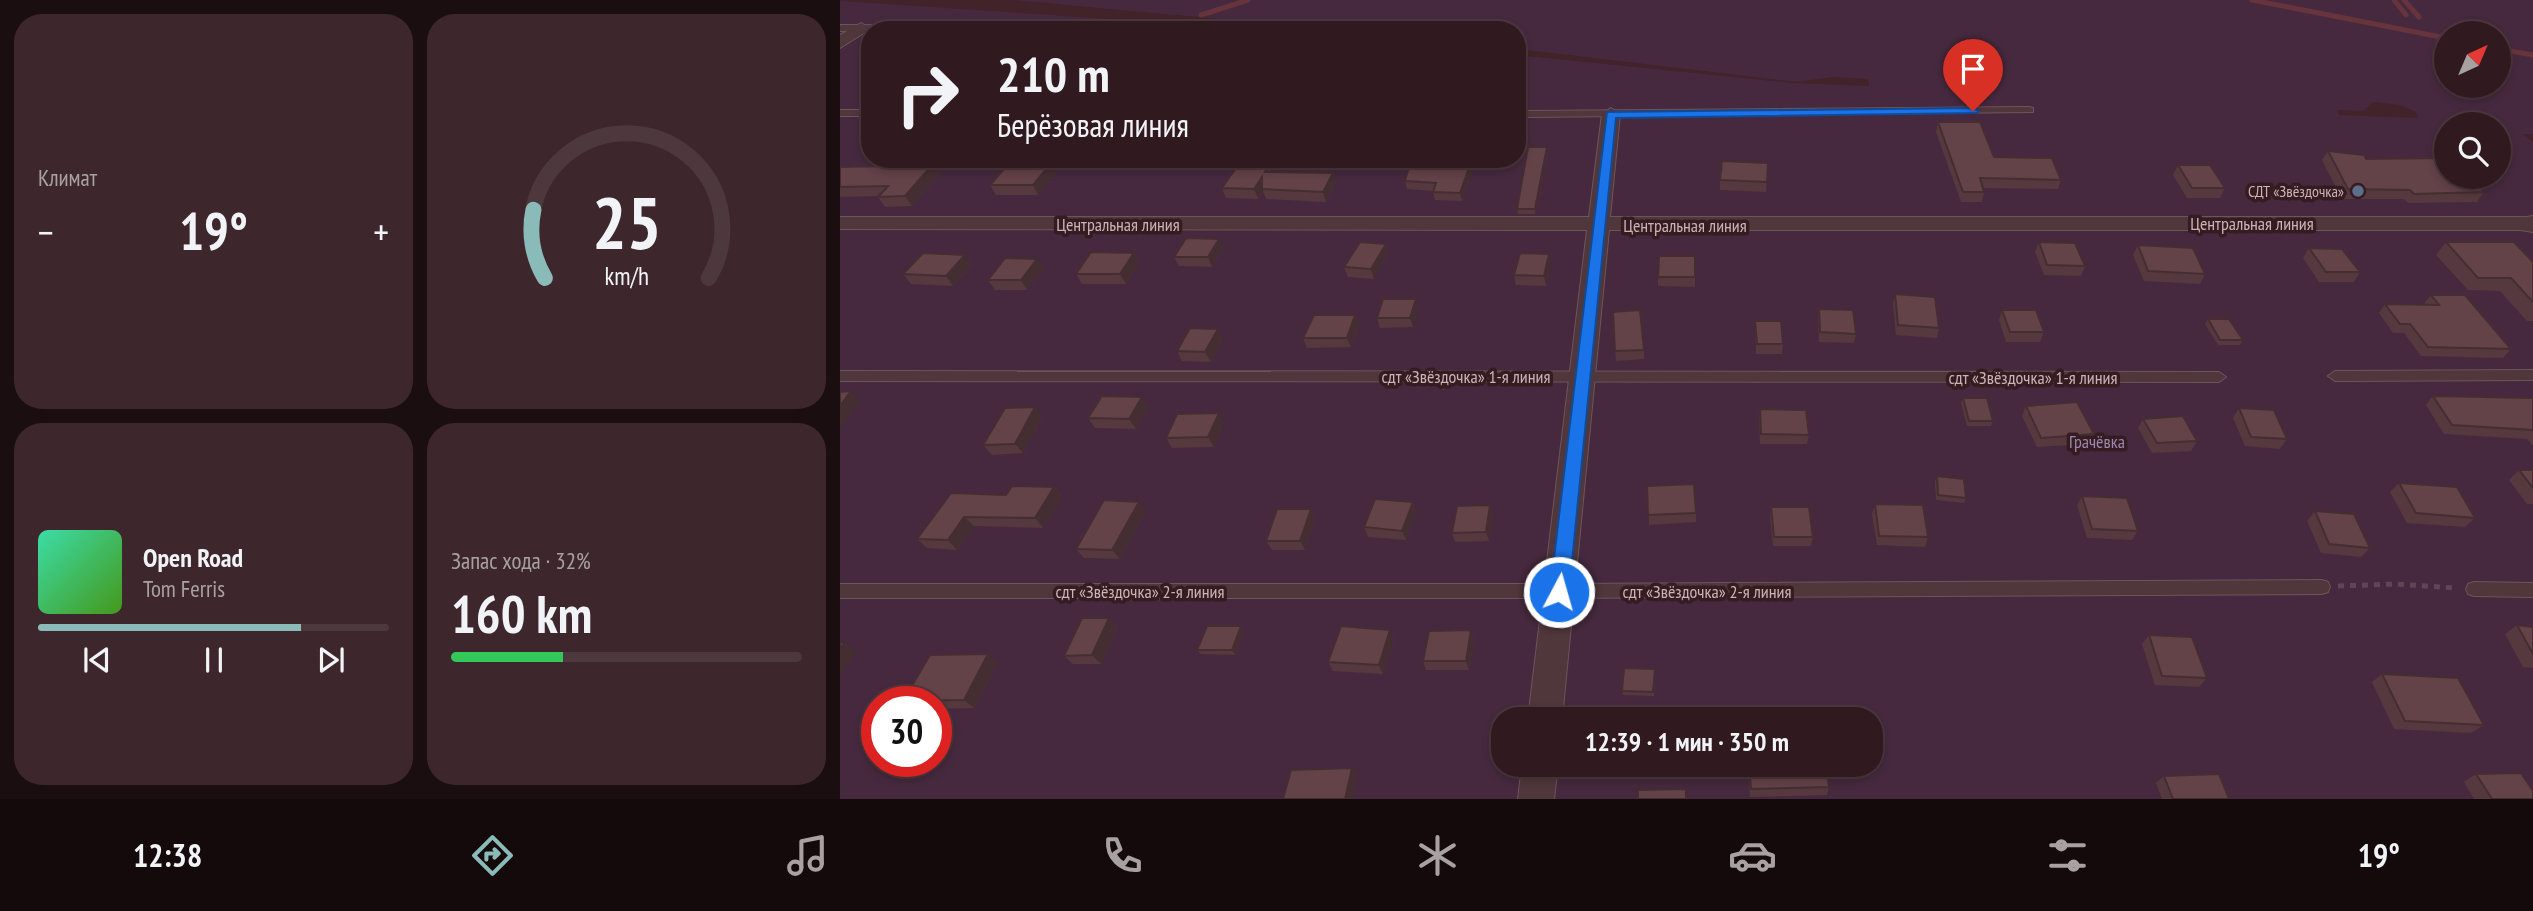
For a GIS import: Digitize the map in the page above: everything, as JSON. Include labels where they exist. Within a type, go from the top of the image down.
[{"type":"street","points":[[840,43],[861,28]]},
{"type":"street","points":[[1546,707],[1611,114]]},
{"type":"street","name":"Центральная линия","points":[[840,223],[1599,225],[2429,222],[2532,225]]},
{"type":"street","points":[[1536,799],[1539,777]]},
{"type":"lane","points":[[840,28],[861,28]]},
{"type":"lane","points":[[1526,114],[2029,110]]},
{"type":"lane","points":[[840,113],[861,113]]},
{"type":"lane","points":[[2335,376],[2533,375]]},
{"type":"lane","name":"сдт «Звёздочка» 1-я линия","points":[[840,376],[2219,377]]},
{"type":"lane","name":"сдт «Звёздочка» 2-я линия","points":[[840,591],[1559,592],[2322,587]]},
{"type":"lane","points":[[2474,590],[2533,590]]},
{"type":"path","points":[[2322,587],[2396,584],[2474,590]]},
{"type":"green space","name":"Грачёвка","points":[[1013,0],[2533,0],[2533,134],[2523,134],[2533,142],[2533,799],[840,799],[840,1],[1141,21],[861,21],[861,168],[1526,168],[1526,56],[1793,83],[1869,86],[1868,79],[1833,77],[1796,82],[1526,50],[1526,21],[1240,21]],"holes":[[[2373,102],[2399,105],[2416,112],[2418,118],[2339,115],[2337,110],[2363,111]]]},
{"type":"building","points":[[1938,122],[1980,122],[1994,157],[2052,158],[2061,180],[1980,178],[1984,192],[1963,192]]},
{"type":"building","points":[[1528,147],[1547,147],[1535,209],[1517,209],[1526,168]]},
{"type":"building","points":[[2328,151],[2364,155],[2366,159],[2434,158],[2434,189],[2481,189],[2484,192],[2414,194],[2410,190],[2348,189]]},
{"type":"building","points":[[1722,161],[1768,163],[1767,182],[1720,180]]},
{"type":"building","points":[[2178,165],[2210,165],[2225,188],[2192,188]]},
{"type":"building","points":[[840,167],[929,168],[905,196],[878,197],[888,186],[840,187]]},
{"type":"building","points":[[1005,168],[1047,168],[1033,185],[990,185]]},
{"type":"building","points":[[1236,168],[1268,168],[1265,172],[1333,173],[1323,192],[1262,189],[1262,177],[1254,189],[1222,188]]},
{"type":"building","points":[[1409,168],[1469,168],[1460,193],[1433,192],[1436,183],[1405,181]]},
{"type":"building","points":[[1186,238],[1219,239],[1208,257],[1174,257]]},
{"type":"building","points":[[1360,242],[1386,244],[1371,269],[1344,267]]},
{"type":"building","points":[[2039,242],[2075,243],[2085,266],[2047,265]]},
{"type":"building","points":[[2446,242],[2514,242],[2533,262],[2533,302],[2511,278],[2478,278]]},
{"type":"building","points":[[2138,245],[2193,248],[2205,274],[2148,271]]},
{"type":"building","points":[[2309,248],[2342,249],[2360,272],[2326,272]]},
{"type":"building","points":[[1091,252],[1134,253],[1120,274],[1076,274]]},
{"type":"building","points":[[923,253],[965,255],[946,276],[903,274]]},
{"type":"building","points":[[1520,253],[1549,254],[1544,276],[1514,275]]},
{"type":"building","points":[[1659,256],[1695,256],[1695,277],[1658,277]]},
{"type":"building","points":[[1005,258],[1037,259],[1021,280],[988,280]]},
{"type":"building","points":[[1895,294],[1935,297],[1939,328],[1898,325]]},
{"type":"building","points":[[2431,295],[2465,295],[2511,349],[2428,347],[2410,324],[2400,324],[2385,304],[2439,305]]},
{"type":"building","points":[[1383,299],[1416,299],[1410,318],[1377,318]]},
{"type":"building","points":[[1819,309],[1853,310],[1856,334],[1820,332]]},
{"type":"building","points":[[1640,310],[1644,350],[1615,351],[1613,312]]},
{"type":"building","points":[[2002,310],[2036,310],[2044,332],[2010,332]]},
{"type":"building","points":[[1314,315],[1355,315],[1347,338],[1303,338]]},
{"type":"building","points":[[2208,319],[2229,319],[2243,340],[2220,340]]},
{"type":"building","points":[[1755,321],[1781,321],[1783,344],[1757,344]]},
{"type":"building","points":[[1190,328],[1218,329],[1205,352],[1177,351]]},
{"type":"building","points":[[851,391],[840,406],[840,392]]},
{"type":"building","points":[[1102,396],[1142,397],[1129,419],[1088,418]]},
{"type":"building","points":[[2433,396],[2533,398],[2533,430],[2452,425]]},
{"type":"building","points":[[1963,398],[1987,398],[1993,421],[1969,421]]},
{"type":"building","points":[[2077,402],[2094,434],[2041,438],[2026,406]]},
{"type":"building","points":[[1035,407],[1015,444],[983,445],[1005,408]]},
{"type":"building","points":[[2239,408],[2274,410],[2287,439],[2251,437]]},
{"type":"building","points":[[1760,409],[1806,410],[1809,435],[1761,434]]},
{"type":"building","points":[[1219,413],[1208,437],[1166,438],[1177,414]]},
{"type":"building","points":[[2183,416],[2197,441],[2157,443],[2143,419]]},
{"type":"building","points":[[2519,470],[2533,470],[2533,488]]},
{"type":"building","points":[[1937,476],[1964,479],[1966,498],[1938,495]]},
{"type":"building","points":[[2399,483],[2457,487],[2475,518],[2416,513]]},
{"type":"building","points":[[1694,484],[1696,513],[1648,515],[1647,486]]},
{"type":"building","points":[[1012,486],[1054,487],[1035,518],[964,517],[948,540],[917,539],[951,493],[1006,495]]},
{"type":"building","points":[[2082,496],[2127,498],[2138,531],[2092,529]]},
{"type":"building","points":[[1375,499],[1413,502],[1402,531],[1364,527]]},
{"type":"building","points":[[1104,500],[1139,502],[1112,550],[1076,549]]},
{"type":"building","points":[[1875,504],[1923,505],[1928,537],[1879,536]]},
{"type":"building","points":[[1490,505],[1486,532],[1452,533],[1457,506]]},
{"type":"building","points":[[1771,507],[1809,507],[1813,537],[1774,537]]},
{"type":"building","points":[[1277,509],[1311,509],[1300,541],[1266,541]]},
{"type":"building","points":[[2315,511],[2354,514],[2370,548],[2329,544]]},
{"type":"building","points":[[1082,618],[1109,618],[1092,655],[1064,656]]},
{"type":"building","points":[[2517,625],[2533,627],[2533,654]]},
{"type":"building","points":[[1207,626],[1241,626],[1232,650],[1197,650]]},
{"type":"building","points":[[1341,626],[1390,630],[1379,665],[1328,662]]},
{"type":"building","points":[[1471,630],[1466,661],[1423,661],[1429,631]]},
{"type":"building","points":[[2149,635],[2192,637],[2207,678],[2162,676]]},
{"type":"building","points":[[988,654],[964,700],[952,700],[952,686],[912,686],[930,655]]},
{"type":"building","points":[[1624,668],[1655,669],[1653,692],[1622,691]]},
{"type":"building","points":[[2382,674],[2458,678],[2484,725],[2405,721]]},
{"type":"building","points":[[1352,768],[1345,799],[1283,799],[1291,770]]},
{"type":"building","points":[[2521,773],[2533,791],[2533,799],[2492,799],[2476,774]]},
{"type":"building","points":[[2219,774],[2229,799],[2173,799],[2164,776]]},
{"type":"building","points":[[1750,777],[1828,777],[1829,787],[1751,789]]},
{"type":"building","points":[[1686,789],[1686,799],[1638,799],[1638,790]]},
{"type":"waterway","points":[[1201,15],[1248,0]]},
{"type":"waterway","points":[[2252,0],[2434,36]]},
{"type":"waterway","points":[[2394,0],[2406,15]]},
{"type":"waterway","points":[[2404,0],[2419,17]]},
{"type":"waterway","points":[[2511,51],[2533,55]]},
{"type":"place","name":"СДТ «Звёздочка»","points":[[2358,191]]},
{"type":"route","points":[[1559,592],[1611,114],[1973,111]]}]
